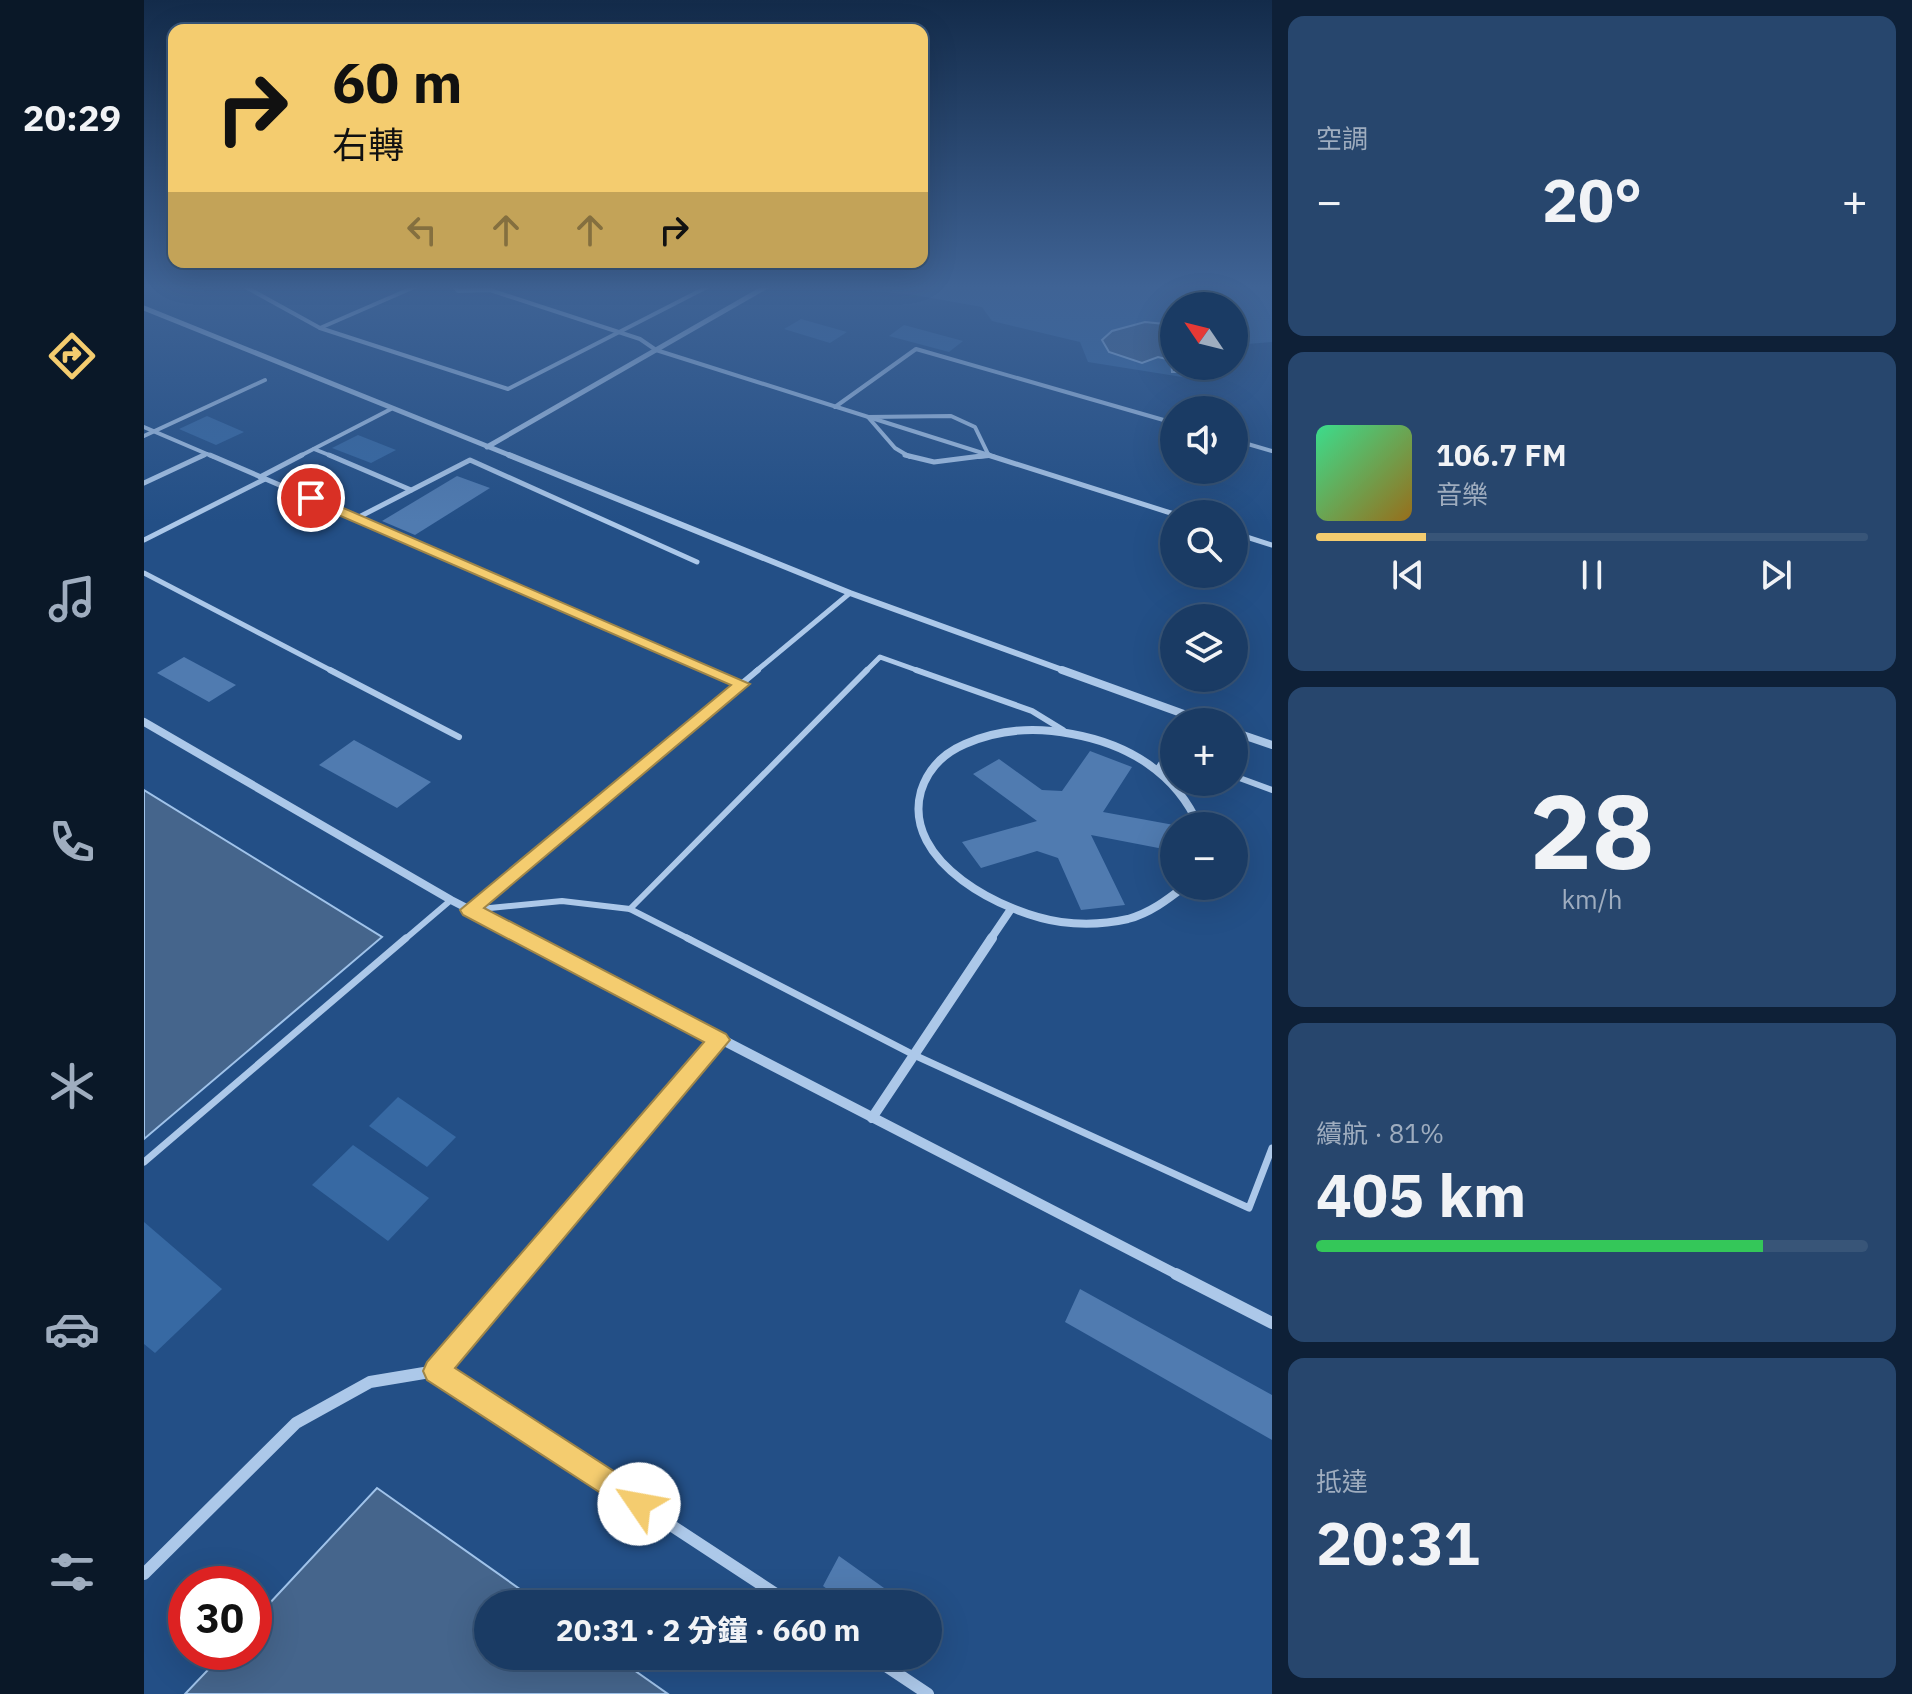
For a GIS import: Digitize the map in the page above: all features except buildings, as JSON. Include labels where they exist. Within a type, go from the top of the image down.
[{"type":"street","points":[[281,364],[850,593],[1161,708]]},
{"type":"street","points":[[487,447],[632,364]]},
{"type":"street","points":[[144,722],[451,900],[1272,1323]]},
{"type":"street","points":[[1167,900],[1156,909],[1102,922],[1056,920],[1011,909],[952,874],[933,852],[921,829],[918,806],[922,784],[934,765],[952,750],[976,739],[1003,732],[1064,731],[1098,739],[1129,752],[1158,770],[1193,812]]},
{"type":"street","points":[[1248,737],[1272,745]]},
{"type":"street","points":[[872,1118],[1011,909]]},
{"type":"street","points":[[144,1574],[296,1423],[370,1382],[436,1371],[719,1040]]},
{"type":"street","points":[[436,1371],[770,1590]]},
{"type":"street","points":[[892,1670],[928,1694]]},
{"type":"lane","points":[[431,364],[508,389],[557,364]]},
{"type":"lane","points":[[700,364],[1160,510]]},
{"type":"lane","points":[[835,407],[895,364]]},
{"type":"lane","points":[[968,364],[1160,419]]},
{"type":"lane","points":[[144,436],[265,380]]},
{"type":"lane","points":[[144,540],[391,409]]},
{"type":"lane","points":[[868,417],[951,416],[975,427],[989,456]]},
{"type":"lane","points":[[868,417],[883,440],[904,458],[930,462],[989,456]]},
{"type":"lane","points":[[144,427],[742,684]]},
{"type":"lane","points":[[1248,444],[1272,451]]},
{"type":"lane","points":[[314,449],[411,490]]},
{"type":"lane","points":[[144,483],[207,454]]},
{"type":"lane","points":[[357,518],[470,460],[697,562]]},
{"type":"lane","points":[[1248,537],[1272,545]]},
{"type":"lane","points":[[144,573],[459,737]]},
{"type":"lane","points":[[470,910],[850,593]]},
{"type":"lane","points":[[630,909],[880,657],[1032,711],[1064,731]]},
{"type":"lane","points":[[1248,781],[1272,790]]},
{"type":"lane","points":[[144,1162],[451,900]]},
{"type":"lane","points":[[470,910],[562,901],[630,909],[914,1055],[1249,1208],[1272,1148]]},
{"type":"shaded area","points":[[1101,364],[1160,364],[1160,373]]},
{"type":"shaded area","points":[[207,416],[244,432],[216,445],[179,429]]},
{"type":"shaded area","points":[[358,435],[396,450],[371,463],[332,448]]},
{"type":"shaded area","points":[[144,790],[382,937],[144,1139]]},
{"type":"shaded area","points":[[398,1097],[456,1137],[427,1167],[369,1126]]},
{"type":"shaded area","points":[[353,1145],[429,1198],[388,1241],[312,1185]]},
{"type":"shaded area","points":[[144,1222],[222,1289],[155,1353],[144,1344]]},
{"type":"shaded area","points":[[377,1488],[521,1590],[474,1590],[474,1670],[634,1670],[668,1694],[185,1694],[208,1670],[272,1670],[272,1601]]},
{"type":"route","points":[[311,498],[742,684],[470,910],[719,1040],[436,1371],[639,1504]]}]
